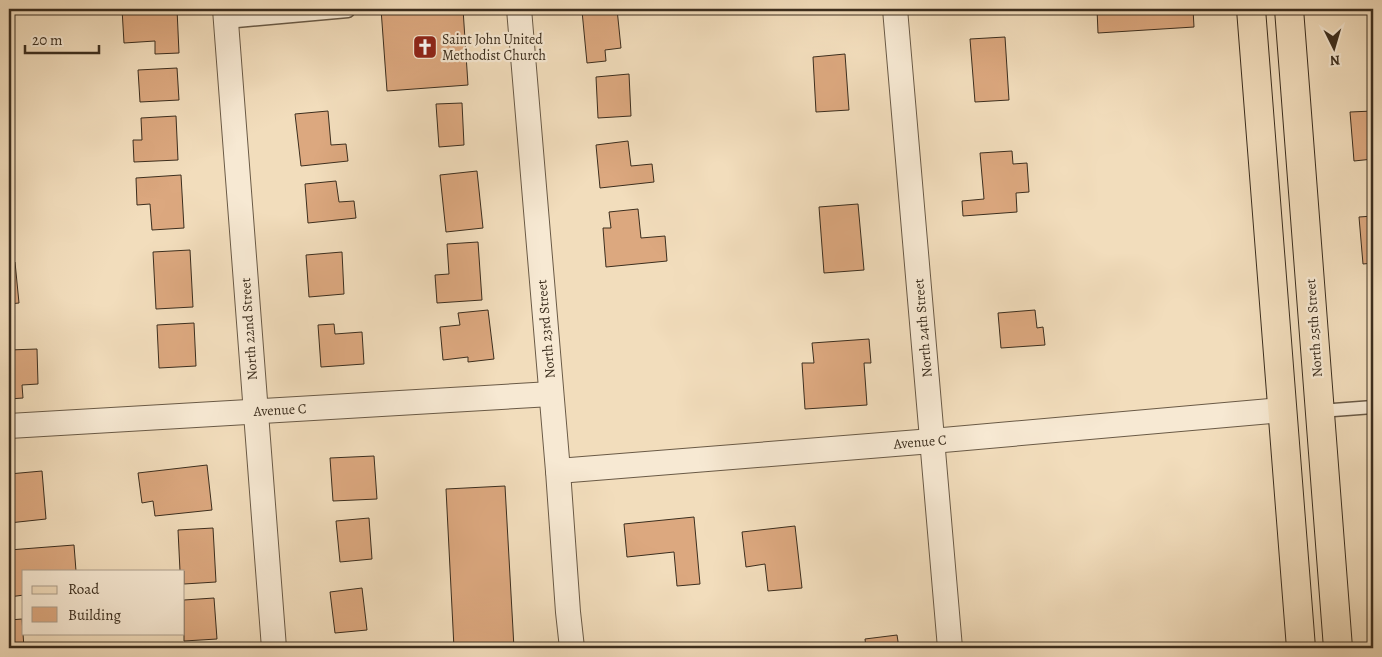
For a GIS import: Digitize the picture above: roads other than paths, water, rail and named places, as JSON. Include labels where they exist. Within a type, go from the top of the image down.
[{"type":"main road","points":[[1251,9],[1301,648]]},
{"type":"main road","name":"North 25th Street","points":[[1289,9],[1338,648]]},
{"type":"main road","points":[[1282,410],[1307,453],[1312,473],[1326,648]]},
{"type":"street","name":"North 23rd Street","points":[[519,9],[572,648]]},
{"type":"street","name":"North 24th Street","points":[[896,9],[950,648]]},
{"type":"street","name":"North 22nd Street","points":[[225,15],[274,648]]},
{"type":"street","name":"Avenue C","points":[[9,426],[552,394]]},
{"type":"street","name":"Avenue C","points":[[558,471],[932,441],[1282,410]]},
{"type":"lane","points":[[225,15],[348,11],[348,9]]},
{"type":"lane","points":[[1320,410],[1373,407]]},
{"type":"place","name":"Saint John United Methodist Church","points":[[425,47]]}]
